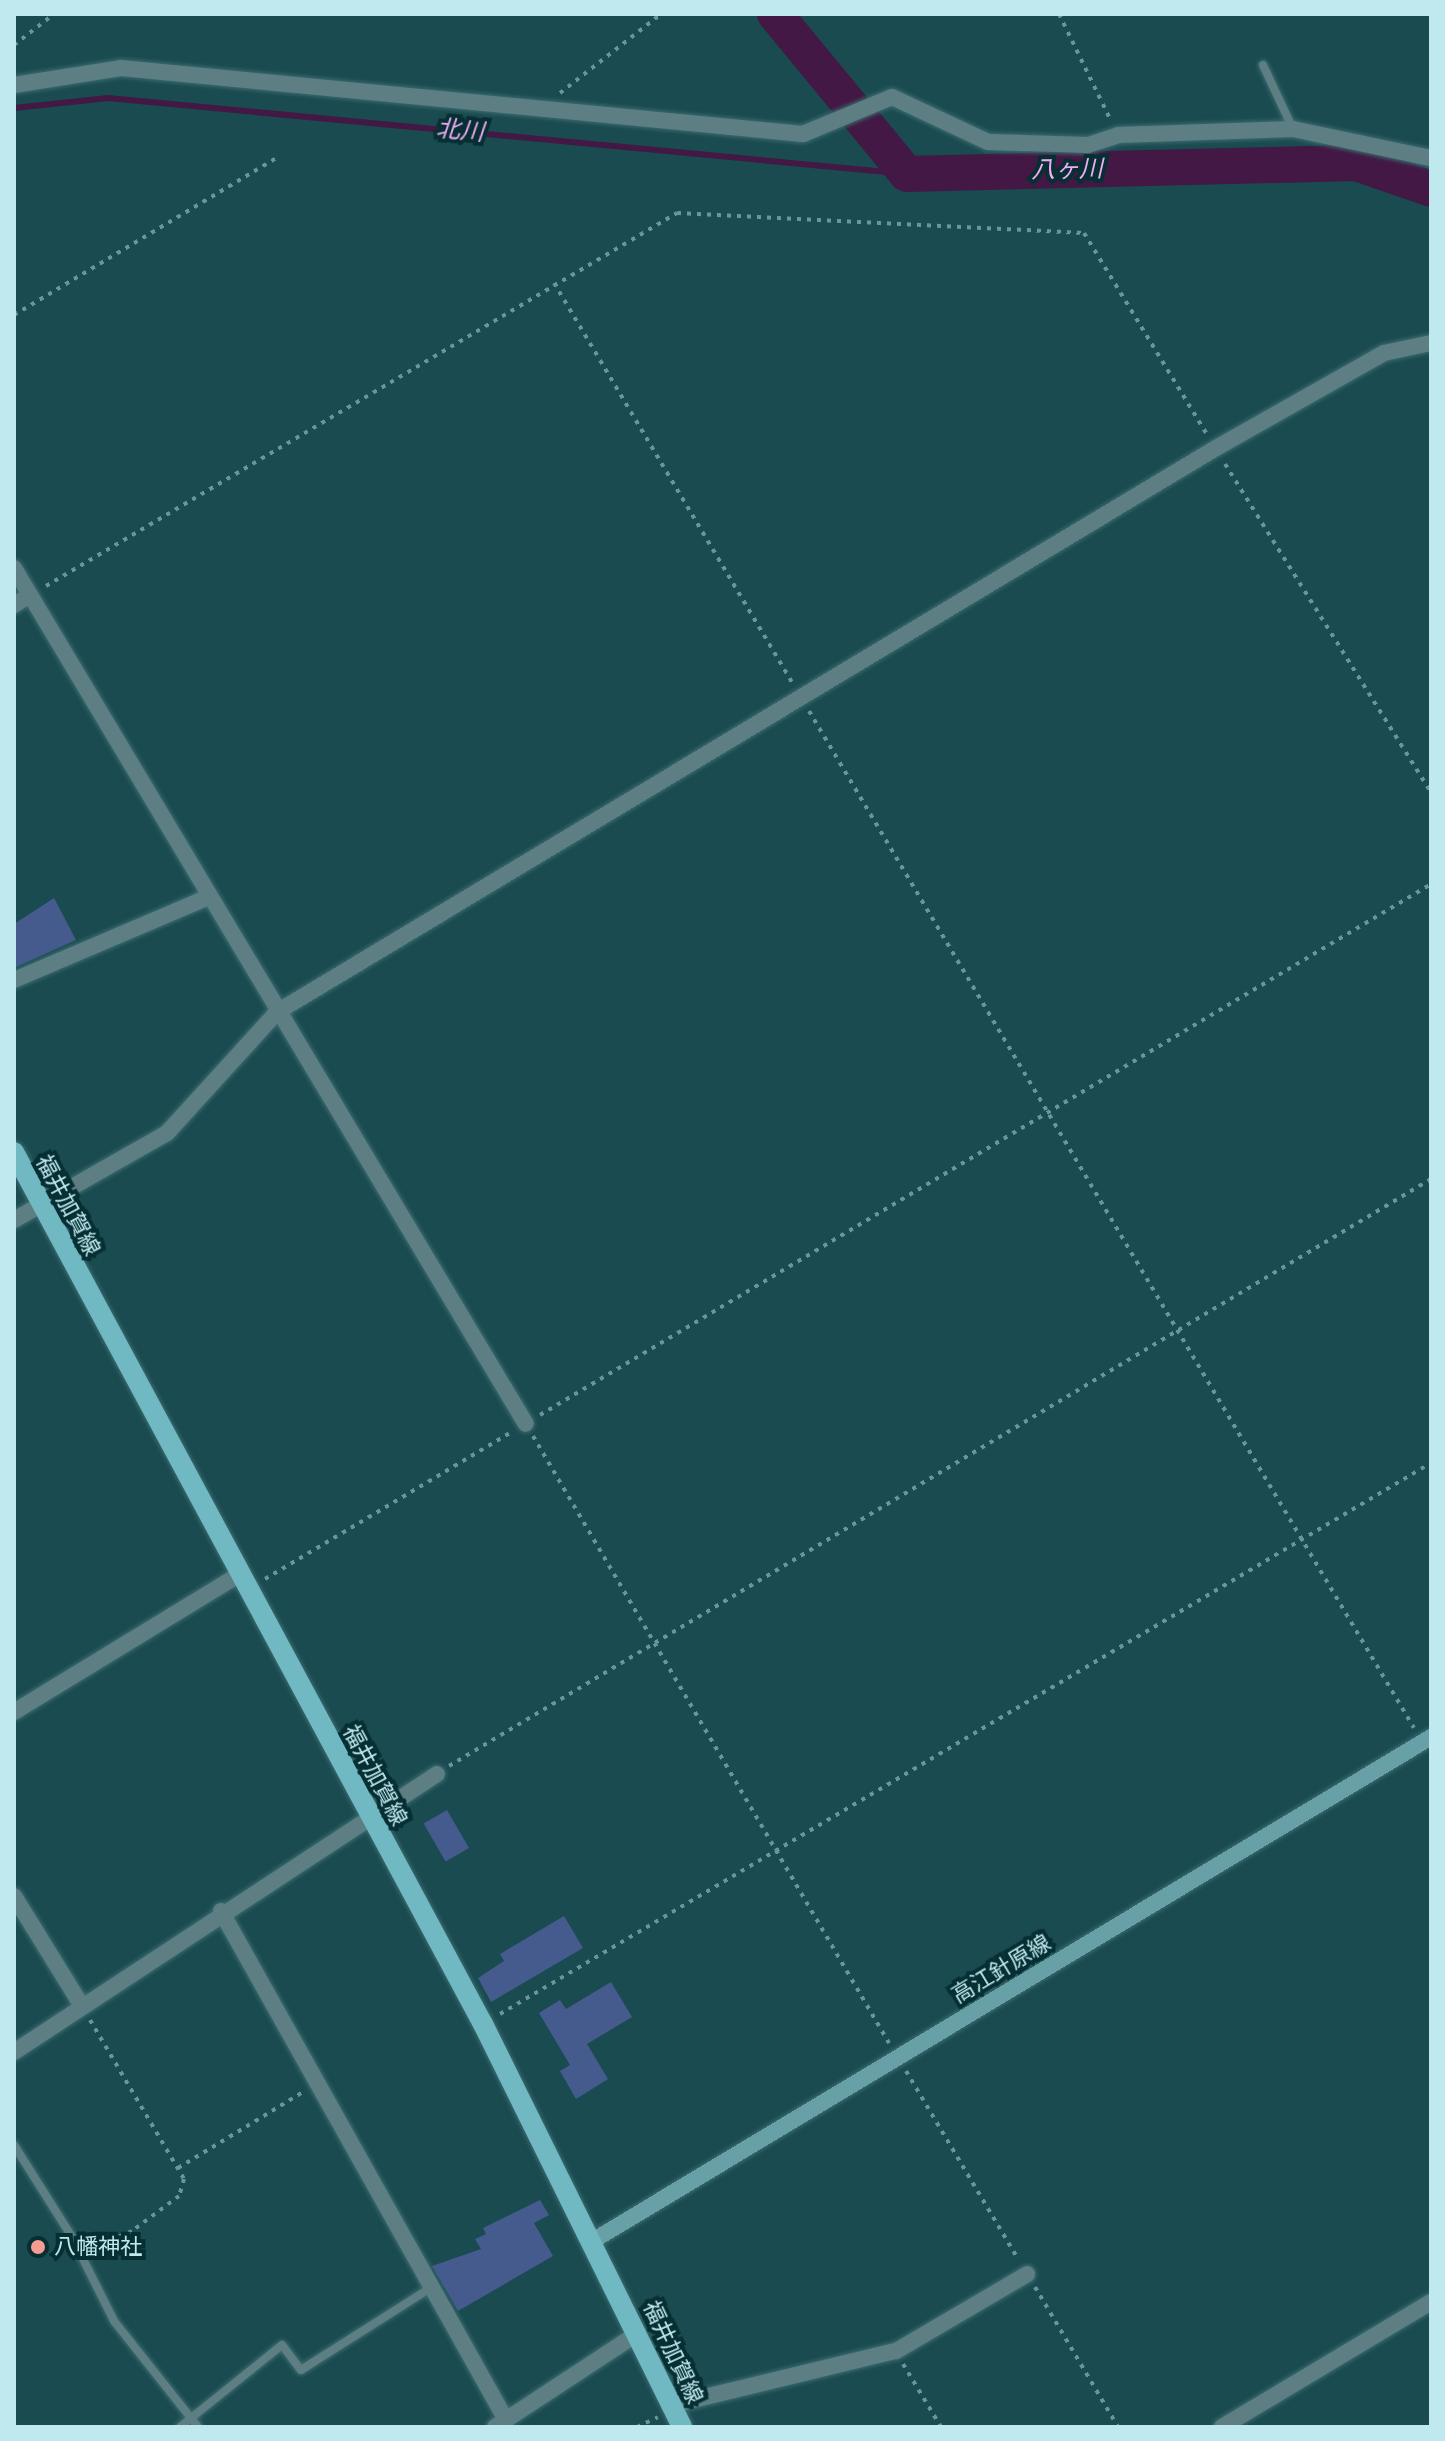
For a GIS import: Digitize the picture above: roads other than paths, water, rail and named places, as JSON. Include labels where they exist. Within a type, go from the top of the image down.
[{"type":"main road","name":"福井加賀線","points":[[14,1152],[483,2024],[594,2240],[682,2427]]},
{"type":"main road","name":"高江針原線","points":[[594,2240],[1427,1739]]},
{"type":"street","points":[[14,85],[121,68],[803,134],[892,97],[988,142],[1088,145],[1118,135],[1293,129],[1431,158]]},
{"type":"street","points":[[14,1220],[167,1133],[277,1012],[802,700],[1216,448],[1384,353],[1431,343]]},
{"type":"street","points":[[14,568],[526,1424]]},
{"type":"street","points":[[14,605],[30,595]]},
{"type":"street","points":[[14,980],[209,897]]},
{"type":"street","points":[[14,1712],[245,1582]]},
{"type":"street","points":[[14,2052],[80,2003],[368,1814],[437,1774]]},
{"type":"street","points":[[14,1896],[80,2003]]},
{"type":"street","points":[[221,1911],[430,2288],[501,2423],[638,2333]]},
{"type":"street","points":[[672,2405],[896,2351],[1027,2274]]},
{"type":"street","points":[[1222,2427],[1431,2302]]},
{"type":"lane","points":[[1263,65],[1293,129]]},
{"type":"lane","points":[[14,2145],[80,2253],[114,2321],[198,2427]]},
{"type":"lane","points":[[180,2427],[282,2345],[301,2370],[430,2288]]},
{"type":"waterway","name":"八ヶ川","points":[[775,14],[907,174],[1356,163],[1431,189]]},
{"type":"waterway","name":"北川","points":[[14,108],[108,98],[907,174]]},
{"type":"place","name":"八幡神社","points":[[38,2247]]}]
